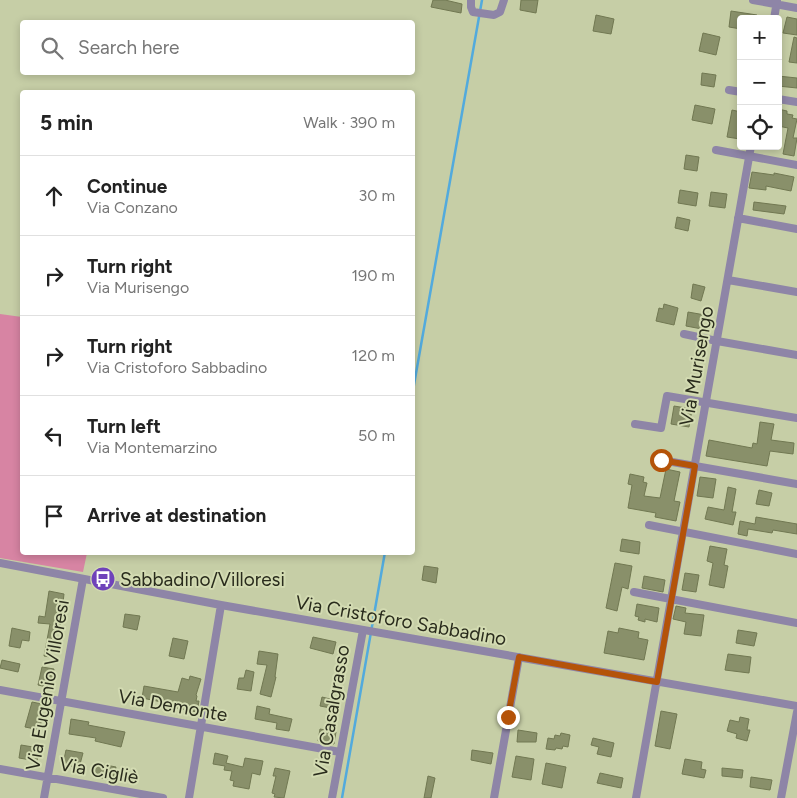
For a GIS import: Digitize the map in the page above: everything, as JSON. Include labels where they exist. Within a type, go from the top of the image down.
[{"type":"street","points":[[471,0],[471,9],[478,13],[496,15],[499,13],[504,0]]},
{"type":"street","points":[[753,0],[777,2],[797,8]]},
{"type":"street","points":[[775,15],[777,2]]},
{"type":"street","points":[[730,90],[737,91]]},
{"type":"street","points":[[782,100],[797,102]]},
{"type":"street","points":[[716,150],[797,165]]},
{"type":"street","name":"Via Murisengo","points":[[636,798],[750,150]]},
{"type":"street","points":[[738,218],[797,229]]},
{"type":"street","points":[[728,280],[797,292]]},
{"type":"street","points":[[684,334],[797,355]]},
{"type":"street","points":[[635,424],[660,428],[667,396],[797,418]]},
{"type":"street","points":[[661,460],[797,484]]},
{"type":"street","points":[[649,525],[797,554]]},
{"type":"street","name":"Via Cristoforo Sabbadino","points":[[0,563],[221,605],[797,706]]},
{"type":"street","name":"Via Eugenio Villoresi","points":[[44,798],[83,579]]},
{"type":"street","points":[[634,592],[797,623]]},
{"type":"street","points":[[189,798],[221,605]]},
{"type":"street","name":"Via Casalgrasso","points":[[332,798],[364,630]]},
{"type":"street","points":[[494,798],[519,657]]},
{"type":"street","name":"Via Demonte","points":[[0,690],[340,752]]},
{"type":"street","points":[[781,798],[797,712]]},
{"type":"street","name":"Via Cigliè","points":[[0,769],[163,798]]},
{"type":"shaded area","points":[[0,314],[20,317],[20,555],[87,555],[83,572],[0,558]]},
{"type":"building","points":[[433,0],[445,0],[462,4],[461,13],[431,7]]},
{"type":"building","points":[[521,0],[538,0],[536,13],[520,10]]},
{"type":"building","points":[[731,11],[757,15],[737,15],[737,28],[729,27]]},
{"type":"building","points":[[596,15],[614,19],[611,34],[593,31]]},
{"type":"building","points":[[787,17],[797,19],[797,35],[783,33]]},
{"type":"building","points":[[703,33],[720,37],[716,55],[699,51]]},
{"type":"building","points":[[794,37],[797,38],[797,63],[789,62]]},
{"type":"building","points":[[702,73],[716,75],[714,87],[701,85]]},
{"type":"building","points":[[782,76],[797,78],[797,88],[782,86]]},
{"type":"building","points":[[695,105],[715,109],[712,124],[692,120]]},
{"type":"building","points":[[732,110],[737,111],[737,139],[727,137]]},
{"type":"building","points":[[782,110],[787,111],[787,114],[793,115],[792,118],[797,119],[793,138],[797,138],[794,156],[783,154],[788,128],[782,127]]},
{"type":"building","points":[[686,155],[699,157],[697,171],[684,169]]},
{"type":"building","points":[[752,172],[774,175],[774,173],[794,177],[791,191],[766,186],[766,190],[749,188]]},
{"type":"building","points":[[680,190],[698,193],[696,206],[678,203]]},
{"type":"building","points":[[711,192],[727,194],[725,208],[709,206]]},
{"type":"building","points":[[754,202],[786,206],[784,214],[753,210]]},
{"type":"building","points":[[677,217],[690,220],[688,231],[675,228]]},
{"type":"building","points":[[693,284],[705,287],[701,301],[691,298]]},
{"type":"building","points":[[664,304],[678,308],[674,325],[656,321],[659,308],[663,309]]},
{"type":"building","points":[[688,312],[705,315],[702,329],[686,326]]},
{"type":"building","points":[[674,406],[692,409],[689,427],[671,424]]},
{"type":"building","points":[[760,422],[774,424],[771,440],[794,443],[793,454],[770,451],[767,466],[706,456],[709,440],[752,448],[753,443],[757,444]]},
{"type":"building","points":[[666,469],[680,472],[674,501],[680,502],[676,521],[655,517],[656,513],[628,508],[632,485],[628,484],[630,474],[644,477],[643,482],[647,483],[644,496],[660,498]]},
{"type":"building","points":[[700,477],[716,479],[713,498],[697,496]]},
{"type":"building","points":[[728,487],[736,489],[732,512],[736,512],[733,525],[705,519],[708,507],[724,510]]},
{"type":"building","points":[[759,490],[772,493],[769,506],[756,504]]},
{"type":"building","points":[[756,517],[797,524],[797,534],[773,530],[772,533],[748,529],[747,536],[738,534],[740,521],[755,524]]},
{"type":"building","points":[[622,539],[640,542],[639,554],[620,551]]},
{"type":"building","points":[[710,546],[727,549],[724,565],[728,566],[724,588],[709,585],[713,563],[707,561]]},
{"type":"building","points":[[615,563],[632,566],[628,589],[622,587],[617,611],[606,608]]},
{"type":"building","points":[[424,566],[438,568],[436,583],[422,580]]},
{"type":"building","points":[[685,573],[699,575],[696,592],[682,590]]},
{"type":"building","points":[[644,576],[665,580],[663,592],[642,588]]},
{"type":"building","points":[[49,591],[64,594],[60,628],[56,627],[50,657],[44,656],[50,624],[38,623],[39,616],[45,617]]},
{"type":"building","points":[[637,604],[659,608],[657,622],[645,619],[645,622],[638,620],[639,617],[635,616]]},
{"type":"building","points":[[676,606],[686,608],[685,613],[704,615],[701,636],[684,634],[686,622],[673,619]]},
{"type":"building","points":[[125,614],[140,616],[137,630],[123,627]]},
{"type":"building","points":[[12,628],[30,632],[29,641],[22,640],[20,648],[9,646]]},
{"type":"building","points":[[619,628],[639,632],[638,638],[648,640],[644,660],[604,653],[608,631],[618,633]]},
{"type":"building","points":[[738,630],[757,633],[754,646],[736,643]]},
{"type":"building","points":[[313,637],[336,642],[333,654],[310,648]]},
{"type":"building","points":[[173,638],[188,641],[184,659],[169,656]]},
{"type":"building","points":[[259,651],[278,654],[276,677],[271,697],[260,694],[267,665],[257,664]]},
{"type":"building","points":[[728,654],[751,657],[749,673],[725,670]]},
{"type":"building","points":[[2,660],[20,664],[18,672],[0,668]]},
{"type":"building","points":[[42,667],[54,669],[51,688],[38,685]]},
{"type":"building","points":[[246,670],[254,672],[251,691],[237,689],[239,678],[244,678]]},
{"type":"building","points":[[190,676],[201,679],[196,695],[196,701],[199,701],[197,712],[171,707],[172,704],[142,698],[144,686],[178,692],[182,678],[189,680]]},
{"type":"building","points":[[322,697],[338,701],[336,709],[320,706]]},
{"type":"building","points":[[32,702],[42,704],[39,715],[42,715],[40,730],[25,727]]},
{"type":"building","points":[[257,706],[270,709],[269,714],[292,719],[289,731],[276,729],[277,723],[255,719]]},
{"type":"building","points":[[661,711],[677,714],[670,749],[655,746]]},
{"type":"building","points":[[740,717],[749,719],[747,730],[750,730],[747,741],[736,738],[737,734],[727,731],[730,720],[739,722]]},
{"type":"building","points":[[71,719],[89,722],[88,725],[125,732],[121,747],[95,741],[96,738],[69,734]]},
{"type":"building","points":[[320,729],[336,732],[334,744],[318,741]]},
{"type":"building","points":[[518,730],[537,733],[536,742],[517,742]]},
{"type":"building","points":[[561,733],[570,735],[568,747],[563,746],[562,749],[556,748],[555,750],[546,749],[548,738],[554,739],[555,735],[560,736]]},
{"type":"building","points":[[593,738],[614,743],[611,757],[597,754],[599,747],[591,745]]},
{"type":"building","points":[[21,745],[39,748],[37,761],[19,758]]},
{"type":"building","points":[[66,750],[83,753],[79,768],[63,764]]},
{"type":"building","points":[[472,750],[493,753],[491,764],[471,760]]},
{"type":"building","points":[[215,753],[228,756],[226,763],[243,767],[245,758],[263,761],[260,775],[252,773],[249,789],[233,786],[234,781],[230,780],[232,771],[224,770],[225,766],[213,764]]},
{"type":"building","points":[[516,756],[534,759],[531,780],[512,777]]},
{"type":"building","points":[[685,759],[702,762],[701,769],[706,770],[704,778],[682,774]]},
{"type":"building","points":[[95,763],[116,767],[113,780],[92,776]]},
{"type":"building","points":[[546,763],[566,767],[562,788],[542,784]]},
{"type":"building","points":[[275,768],[290,771],[284,798],[274,797],[275,794],[272,793],[276,776],[273,776]]},
{"type":"building","points":[[722,768],[743,770],[742,778],[722,776]]},
{"type":"building","points":[[600,773],[623,778],[621,788],[597,783]]},
{"type":"building","points":[[428,776],[435,778],[431,798],[424,798]]},
{"type":"building","points":[[751,777],[772,780],[770,790],[750,787]]},
{"type":"waterway","points":[[415,379],[482,0]]},
{"type":"waterway","points":[[342,798],[384,555]]},
{"type":"place","name":"Sabbadino/Villoresi","points":[[103,579]]},
{"type":"route","points":[[508,717],[519,657],[657,682],[695,466],[661,460]]}]
